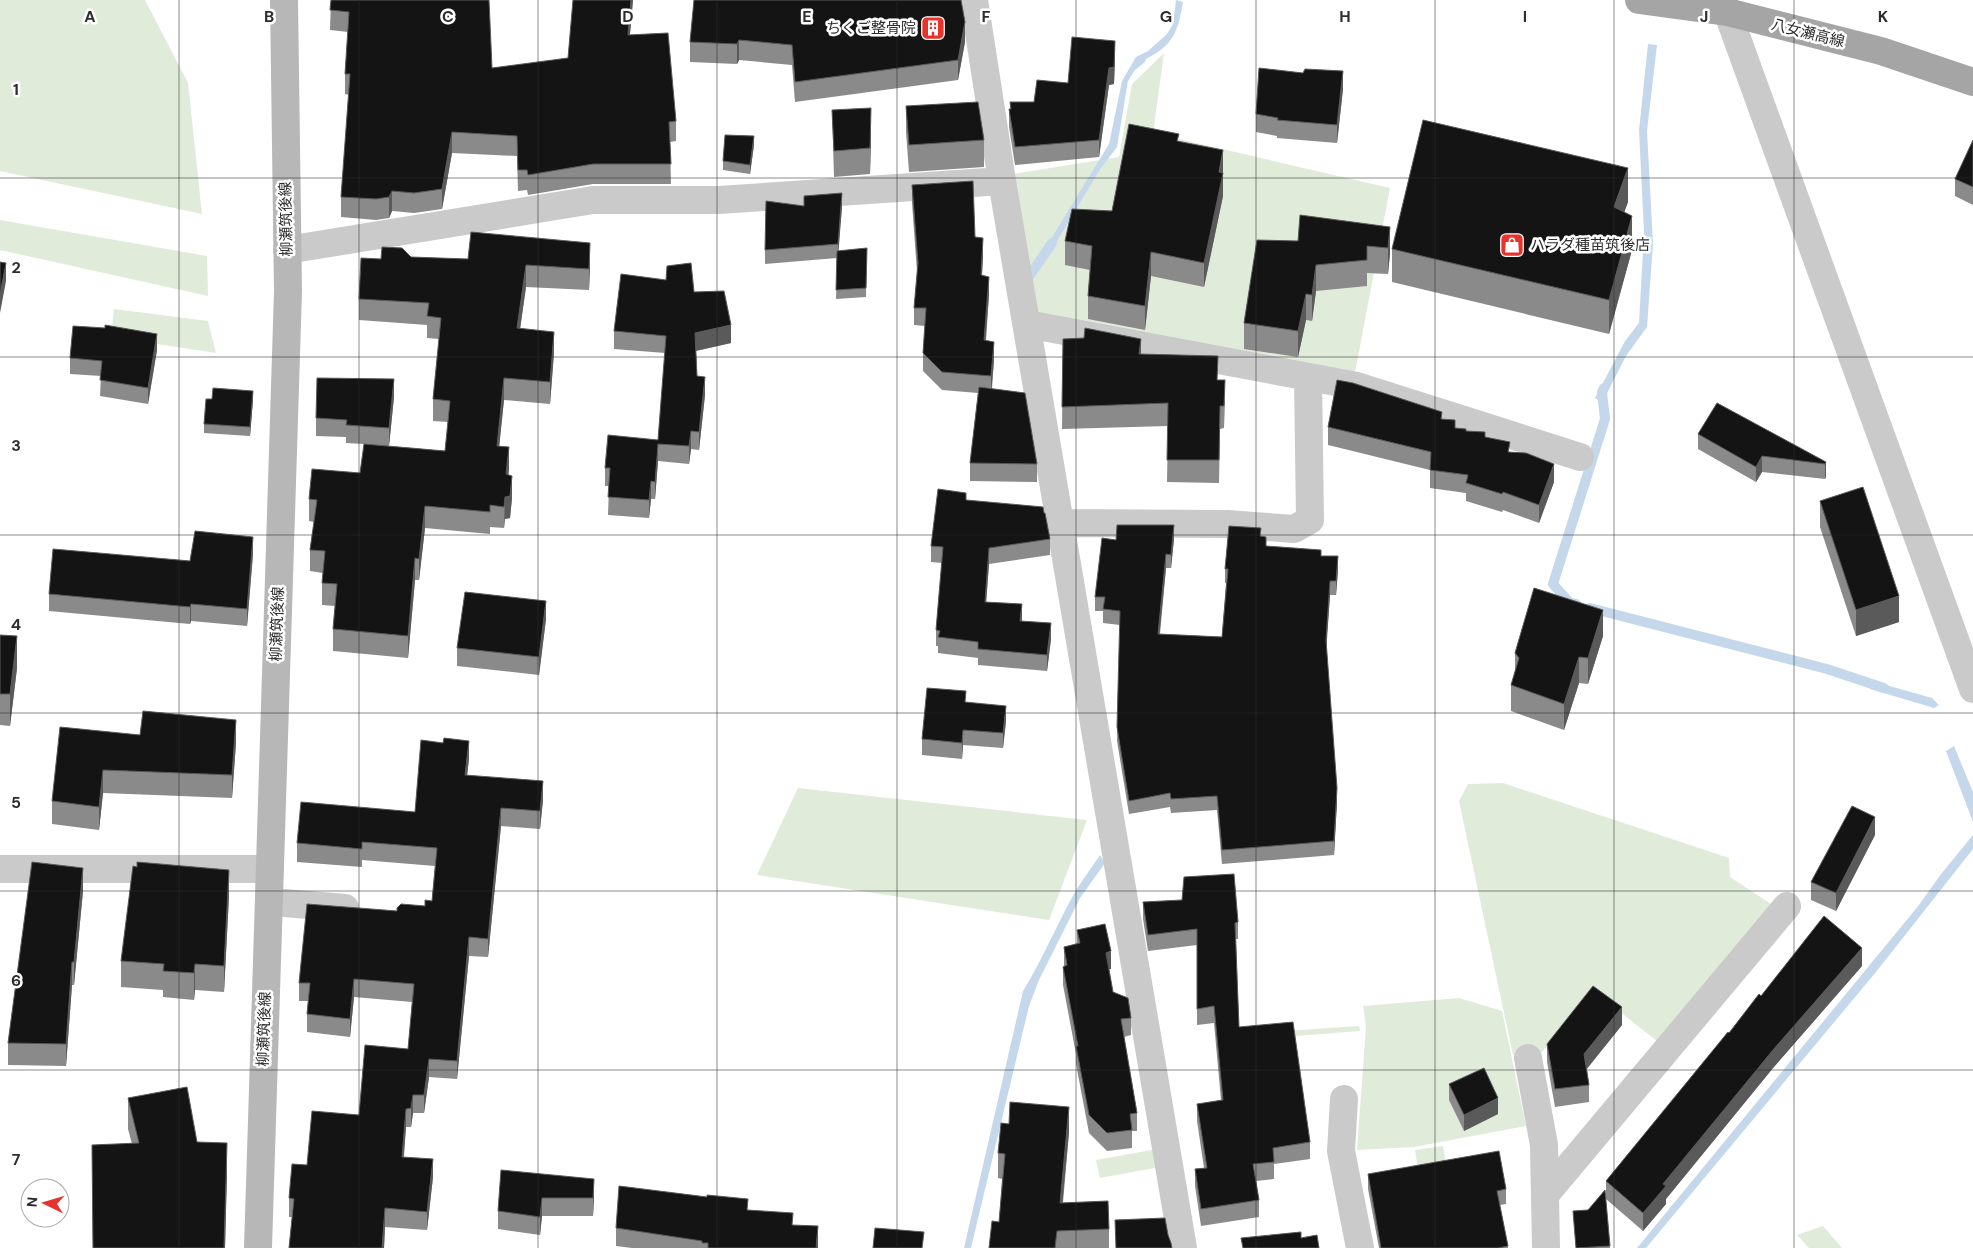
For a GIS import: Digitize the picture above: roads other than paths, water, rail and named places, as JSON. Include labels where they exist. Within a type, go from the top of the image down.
[{"type":"main road","name":"柳瀬筑後線","points":[[258,1248],[288,301],[284,0]]},
{"type":"main road","name":"八女瀬高線","points":[[1639,0],[1725,6],[1881,51],[1973,82]]},
{"type":"street","points":[[974,0],[1002,181],[1183,1248]]},
{"type":"street","points":[[1725,6],[1973,689]]},
{"type":"street","points":[[287,250],[452,221],[593,200],[719,200],[1002,181]]},
{"type":"street","points":[[1027,324],[1357,386],[1580,457]]},
{"type":"street","points":[[1060,523],[1227,524],[1294,529],[1310,520],[1308,377]]},
{"type":"street","points":[[0,869],[270,869]]},
{"type":"street","points":[[284,903],[370,910]]},
{"type":"street","points":[[1545,1196],[1787,906]]},
{"type":"street","points":[[1528,1058],[1544,1145],[1546,1248]]},
{"type":"street","points":[[1344,1099],[1341,1151],[1360,1248]]},
{"type":"water","points":[[1176,0],[1183,2],[1179,21],[1173,36],[1163,48],[1146,59],[1135,70],[1128,81],[1117,147],[1099,171],[1047,258],[1043,252],[1109,144],[1122,81],[1136,57],[1148,51],[1167,34],[1173,24]]},
{"type":"water","points":[[1648,44],[1657,45],[1647,131],[1653,244],[1647,327],[1626,356],[1602,403],[1595,398],[1625,341],[1639,323],[1644,232],[1639,130]]},
{"type":"water","points":[[1872,681],[1932,698],[1939,705],[1934,708],[1870,689]]},
{"type":"water","points":[[1954,746],[1973,792],[1973,822],[1946,751]]},
{"type":"water","points":[[1973,835],[1973,849],[1876,972],[1646,1248],[1637,1248],[1919,905],[1941,874]]},
{"type":"water","points":[[1100,855],[1105,863],[1080,898],[1039,980],[1029,1006],[971,1248],[964,1248],[1023,991],[1078,887]]},
{"type":"waterway","points":[[1026,281],[1052,243]]},
{"type":"waterway","points":[[1576,604],[1570,603],[1553,584],[1605,419],[1602,392],[1604,388]]},
{"type":"waterway","points":[[1590,608],[1827,669],[1884,688]]},
{"type":"place","name":"ちくご整骨院","points":[[933,28]]},
{"type":"place","name":"ハラダ種苗筑後店","points":[[1512,245]]}]
